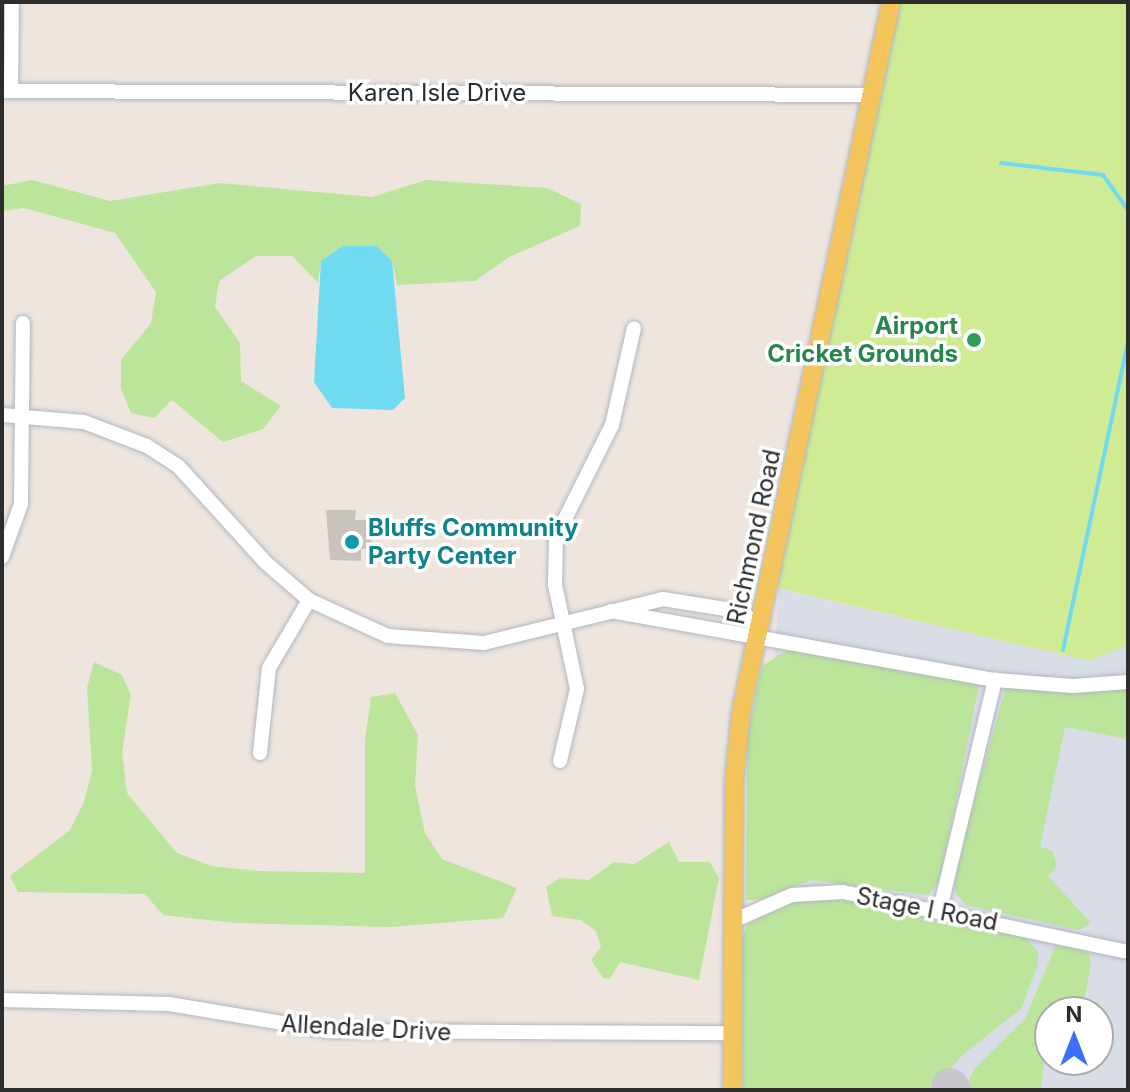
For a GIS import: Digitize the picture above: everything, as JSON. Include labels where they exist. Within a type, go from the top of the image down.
[{"type":"main road","name":"Richmond Road","points":[[732,1090],[736,751],[891,2]]},
{"type":"street","points":[[7,91],[12,2]]},
{"type":"street","name":"Karen Isle Drive","points":[[7,91],[871,95]]},
{"type":"street","points":[[2,557],[20,515],[23,323]]},
{"type":"street","points":[[560,761],[577,699],[553,569],[556,537],[612,425],[634,328]]},
{"type":"street","points":[[2,415],[94,424],[165,456],[309,600],[360,627],[433,643],[484,643],[663,599],[714,604],[744,612],[759,633]]},
{"type":"street","points":[[260,753],[269,668],[309,600]]},
{"type":"street","points":[[611,611],[738,636],[759,633],[995,680],[1073,686],[1128,682]]},
{"type":"street","points":[[940,909],[995,680]]},
{"type":"street","name":"Stage I Road","points":[[733,921],[818,891],[940,909],[1124,951]]},
{"type":"street","name":"Allendale Drive","points":[[2,1000],[169,1004],[330,1031],[733,1033]]},
{"type":"shaded area","points":[[779,589],[1090,661],[1128,645],[1128,1090],[769,1090],[767,797]]},
{"type":"green space","name":"Airport Cricket Grounds","points":[[891,2],[1128,2],[1128,645],[1090,661],[769,586]]},
{"type":"green space","points":[[32,180],[110,201],[220,183],[372,197],[426,180],[547,188],[581,204],[580,226],[509,257],[475,281],[397,285],[392,261],[321,261],[318,283],[292,256],[256,256],[219,281],[215,307],[240,343],[241,381],[281,406],[263,429],[223,442],[172,400],[154,418],[131,413],[121,389],[121,360],[151,323],[156,292],[115,233],[24,208],[2,211],[2,186]]},
{"type":"green space","points":[[792,647],[979,685],[940,880],[928,895],[811,880],[764,899],[746,900],[747,736],[762,666]]},
{"type":"green space","points":[[94,662],[122,675],[131,695],[122,752],[127,793],[177,853],[211,866],[259,871],[365,873],[365,740],[371,697],[395,693],[418,735],[415,786],[425,833],[442,859],[517,888],[503,918],[390,927],[236,923],[163,915],[145,894],[18,892],[10,876],[70,830],[84,802],[92,770],[87,688]]},
{"type":"green space","points":[[1006,688],[1128,688],[1128,739],[1065,727],[1040,847],[1052,850],[1057,867],[1048,876],[1091,923],[1079,930],[966,905],[956,893],[952,878]]},
{"type":"green space","points":[[669,842],[679,862],[710,862],[719,878],[699,980],[620,962],[610,979],[603,978],[591,960],[601,947],[596,931],[581,920],[552,916],[546,887],[560,878],[589,880],[614,862],[634,864]]},
{"type":"green space","points":[[819,895],[1022,935],[1038,951],[1038,964],[1021,1009],[962,1055],[933,1090],[743,1090],[742,939],[747,925],[781,904]]},
{"type":"green space","points":[[1056,945],[1089,951],[1091,965],[1085,996],[1035,996]]},
{"type":"green space","points":[[1034,998],[1034,1076],[1043,1076],[1041,1090],[965,1090],[974,1069],[1025,1019]]},
{"type":"water","points":[[343,246],[376,246],[392,261],[405,398],[393,410],[332,408],[314,382],[321,261]]},
{"type":"building","name":"Bluffs Community Party Center","points":[[326,510],[356,510],[355,520],[368,520],[373,550],[361,549],[361,561],[330,560]]},
{"type":"waterway","points":[[1001,163],[1103,175],[1128,210]]},
{"type":"waterway","points":[[1063,650],[1128,341]]},
{"type":"taxiway","points":[[950,1086],[953,1090]]},
{"type":"place","name":"Airport Cricket Grounds","points":[[974,340]]},
{"type":"place","name":"Bluffs Community Party Center","points":[[352,542]]}]
